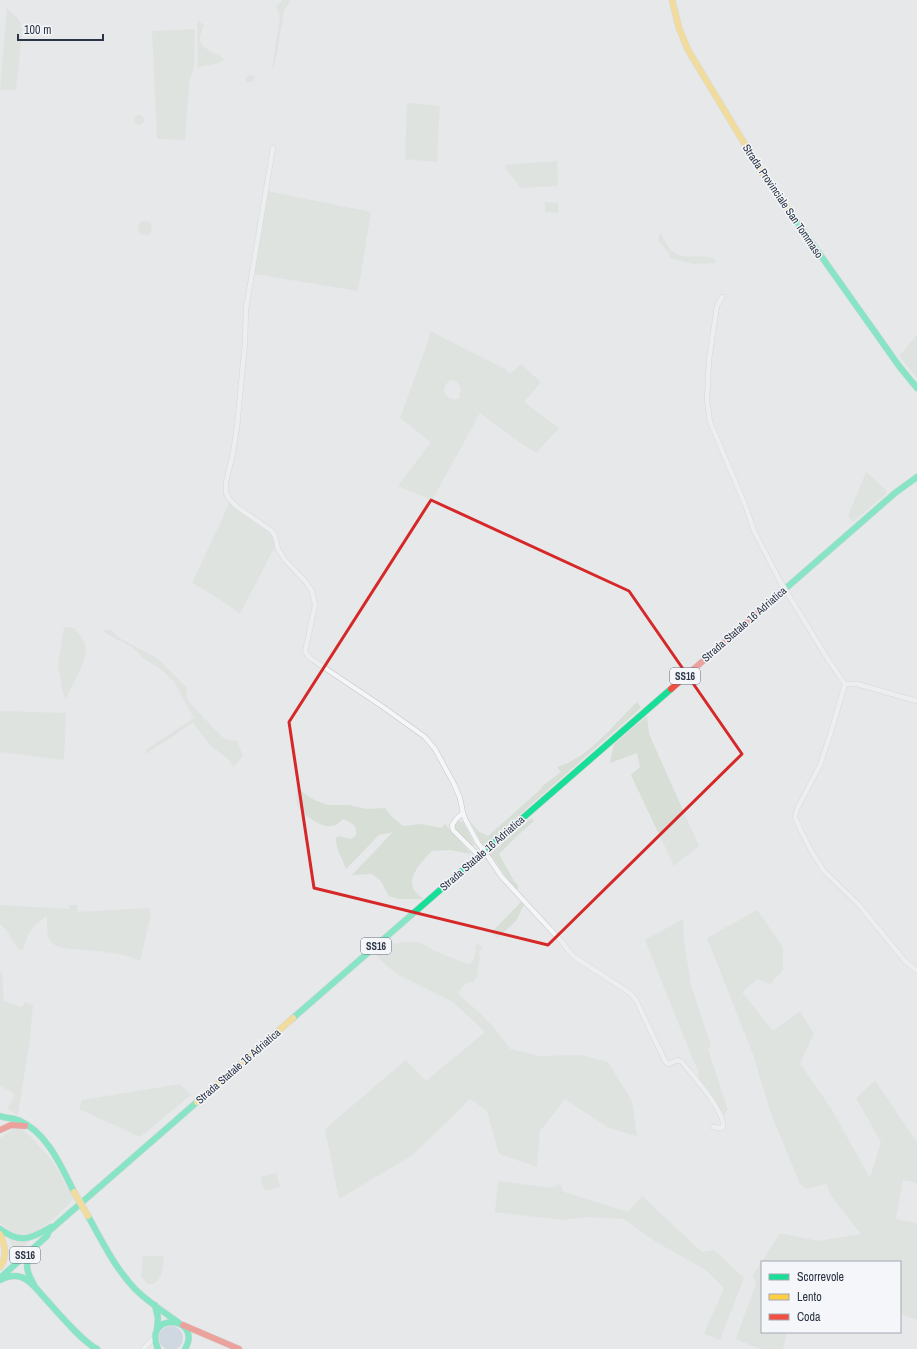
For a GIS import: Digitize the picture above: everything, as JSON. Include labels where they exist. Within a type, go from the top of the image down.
[{"type":"main road","name":"Strada Provinciale San Tommaso","points":[[672,0],[688,50],[761,171],[899,366],[917,388]]},
{"type":"main road","name":"Strada Statale 16 Adriatica","points":[[0,1279],[60,1222],[895,493],[917,477]]},
{"type":"main road","points":[[0,1116],[18,1120],[29,1127],[42,1139],[53,1154],[107,1250],[126,1279],[134,1288],[186,1329],[189,1337],[185,1349]]},
{"type":"main road","points":[[0,1130],[7,1126],[16,1124],[29,1127]]},
{"type":"main road","points":[[0,1229],[8,1236],[22,1240],[35,1236],[60,1222]]},
{"type":"main road","points":[[35,1287],[26,1270],[27,1260],[60,1222]]},
{"type":"main road","name":"Strada Statale 16 Adriatica","points":[[0,1271],[45,1233],[49,1232]]},
{"type":"main road","points":[[0,1234],[6,1253],[5,1260],[0,1267]]},
{"type":"main road","points":[[0,1279],[18,1276],[35,1287],[82,1337],[97,1349]]},
{"type":"main road","points":[[155,1305],[158,1318],[155,1342],[158,1349]]},
{"type":"main road","points":[[157,1330],[162,1324],[172,1321],[239,1349]]},
{"type":"street","points":[[273,148],[246,309],[245,343],[237,427],[226,482],[226,493],[229,499],[236,506],[272,532],[275,536],[278,549],[285,560],[312,591],[314,605],[305,652],[310,658],[388,710],[425,737],[435,749],[454,784],[460,798],[465,819],[478,843],[501,876],[573,956],[630,993],[636,1000],[664,1061],[668,1064],[678,1060],[682,1062],[714,1103],[723,1123],[722,1127],[720,1128],[713,1127]]},
{"type":"street","points":[[722,297],[717,306],[709,360],[707,400],[710,422],[746,507],[754,531],[780,581],[829,661],[845,684]]},
{"type":"street","points":[[845,684],[856,684],[917,701]]},
{"type":"street","points":[[845,684],[820,765],[796,809],[795,817],[813,854],[824,871],[858,904],[905,961],[917,971]]},
{"type":"street","points":[[464,813],[457,818],[452,825],[453,830],[477,858]]},
{"type":"street","points":[[142,1349],[155,1337]]},
{"type":"highlighted area","points":[[431,500],[629,591],[742,754],[548,945],[314,888],[289,722]]},
{"type":"shaded area","points":[[283,0],[290,0],[284,12],[275,63],[272,69],[280,17],[276,7]]},
{"type":"shaded area","points":[[7,8],[20,21],[22,35],[16,90],[0,90]]},
{"type":"shaded area","points":[[197,20],[204,25],[200,35],[203,46],[222,57],[224,60],[221,62],[197,68]]},
{"type":"shaded area","points":[[195,29],[194,67],[189,82],[185,140],[157,139],[152,31]]},
{"type":"shaded area","points":[[249,75],[254,76],[254,81],[247,83],[245,79]]},
{"type":"shaded area","points":[[407,103],[440,106],[437,162],[405,159]]},
{"type":"shaded area","points":[[137,115],[141,115],[144,120],[141,125],[137,125],[134,122],[134,118]]},
{"type":"shaded area","points":[[557,161],[558,186],[521,188],[506,169],[505,165]]},
{"type":"shaded area","points":[[267,191],[371,212],[358,291],[254,274]]},
{"type":"shaded area","points":[[545,202],[558,203],[558,213],[545,212]]},
{"type":"shaded area","points":[[142,221],[148,221],[152,225],[152,231],[148,235],[142,235],[138,231],[138,225]]},
{"type":"shaded area","points":[[660,233],[670,249],[677,254],[682,256],[710,257],[715,259],[716,263],[694,264],[670,258],[670,255],[658,240]]},
{"type":"shaded area","points":[[430,331],[505,369],[510,374],[521,364],[541,382],[524,402],[559,428],[536,453],[480,413],[432,500],[398,486],[431,442],[400,418],[427,344]],"holes":[[[453,380],[457,382],[461,390],[459,398],[450,398],[444,392],[445,385],[447,382]]]},
{"type":"shaded area","points":[[917,335],[917,378],[899,356]]},
{"type":"shaded area","points":[[866,472],[885,489],[887,493],[853,522],[848,516]]},
{"type":"shaded area","points":[[230,502],[269,531],[274,537],[277,548],[272,552],[240,614],[221,600],[192,583]]},
{"type":"shaded area","points":[[64,627],[75,628],[85,644],[86,650],[83,664],[66,700],[62,690],[58,664]]},
{"type":"shaded area","points":[[103,630],[110,630],[121,639],[157,658],[187,688],[188,700],[204,718],[224,738],[237,741],[243,756],[234,767],[228,759],[210,745],[193,723],[146,754],[145,750],[194,718],[174,682],[162,670],[142,657],[132,647],[107,634]]},
{"type":"shaded area","points":[[637,702],[641,708],[484,846],[470,821],[478,831],[488,836],[542,788],[541,787],[561,772],[557,767],[579,757],[590,749]]},
{"type":"shaded area","points":[[0,711],[66,713],[64,760],[0,752]]},
{"type":"shaded area","points":[[647,716],[649,734],[699,846],[674,866],[631,775],[640,767],[637,753],[610,763],[614,744]]},
{"type":"shaded area","points":[[297,788],[314,800],[328,805],[349,805],[367,809],[385,808],[392,817],[403,826],[421,824],[441,828],[445,824],[471,854],[450,850],[432,851],[417,869],[412,880],[414,890],[423,899],[398,899],[389,896],[380,880],[372,874],[352,875],[393,832],[379,835],[346,869],[338,850],[336,838],[338,836],[351,839],[356,836],[354,825],[343,819],[339,823],[331,826],[323,825],[314,821],[298,807]]},
{"type":"shaded area","points":[[531,818],[534,821],[499,854],[514,881],[519,886],[517,890],[490,854]]},
{"type":"shaded area","points":[[458,821],[463,822],[475,845],[471,845],[455,829]]},
{"type":"shaded area","points":[[522,901],[525,903],[516,921],[497,938],[491,933]]},
{"type":"shaded area","points":[[0,905],[69,909],[70,905],[77,905],[78,912],[148,908],[150,909],[151,915],[140,961],[120,954],[65,948],[54,944],[50,941],[48,935],[47,916],[37,923],[31,930],[23,950],[19,950],[6,930],[0,924]]},
{"type":"shaded area","points":[[757,910],[783,947],[783,970],[770,984],[758,979],[742,992],[773,1031],[800,1011],[814,1034],[800,1063],[832,1110],[870,1178],[881,1142],[856,1098],[875,1080],[915,1140],[917,1140],[917,1183],[903,1180],[896,1219],[917,1223],[917,1320],[901,1314],[901,1261],[762,1261],[780,1233],[818,1241],[861,1234],[831,1196],[826,1184],[806,1189],[800,1184],[770,1111],[754,1057],[707,938]]},
{"type":"shaded area","points":[[683,919],[684,942],[691,985],[711,1046],[708,1049],[728,1110],[724,1115],[698,1079],[699,1071],[645,940]]},
{"type":"shaded area","points":[[390,941],[395,944],[419,942],[435,951],[470,964],[475,956],[475,945],[478,944],[483,948],[479,952],[480,957],[477,977],[473,982],[467,983],[462,987],[458,994],[473,1006],[499,1034],[510,1049],[540,1056],[581,1055],[608,1062],[632,1101],[637,1136],[609,1128],[565,1099],[540,1131],[537,1167],[499,1154],[487,1111],[470,1099],[414,1154],[339,1199],[325,1129],[406,1060],[426,1081],[485,1032],[453,1002],[399,975],[387,966],[375,954]]},
{"type":"shaded area","points":[[0,972],[2,973],[4,1001],[21,1007],[25,1002],[33,1005],[30,1038],[18,1115],[7,1109],[15,1094],[0,1085]]},
{"type":"shaded area","points":[[180,1084],[191,1095],[140,1137],[79,1109],[82,1100]]},
{"type":"shaded area","points":[[13,1129],[22,1129],[51,1159],[74,1199],[49,1223],[30,1234],[20,1235],[10,1231],[0,1222],[0,1138]]},
{"type":"shaded area","points":[[276,1173],[280,1187],[265,1191],[260,1177]]},
{"type":"shaded area","points":[[498,1181],[551,1188],[560,1184],[564,1192],[628,1212],[642,1196],[702,1252],[714,1250],[744,1278],[720,1340],[704,1334],[724,1288],[706,1270],[656,1242],[624,1219],[589,1217],[562,1220],[495,1212]]},
{"type":"shaded area","points":[[6,1236],[30,1241],[11,1258],[12,1246]]},
{"type":"shaded area","points":[[143,1256],[164,1256],[161,1275],[154,1284],[147,1284],[141,1276]]},
{"type":"shaded area","points":[[761,1263],[761,1333],[787,1333],[783,1349],[760,1349],[736,1339],[756,1283],[753,1275]]},
{"type":"water","points":[[171,1326],[179,1330],[183,1338],[179,1346],[171,1350],[163,1346],[159,1338],[163,1330]]},
{"type":"traffic: fast","points":[[792,215],[899,366],[917,388]]},
{"type":"traffic: fast","points":[[777,596],[895,493],[917,477]]},
{"type":"traffic: fast","points":[[293,1018],[671,689]]},
{"type":"traffic: fast","points":[[0,1278],[47,1236],[49,1231],[197,1102]]},
{"type":"traffic: fast","points":[[0,1116],[18,1120],[28,1125],[45,1141],[64,1171],[74,1192]]},
{"type":"traffic: fast","points":[[88,1216],[109,1254],[128,1281],[145,1298],[179,1323]]},
{"type":"traffic: fast","points":[[0,1229],[14,1237],[26,1238],[51,1227]]},
{"type":"traffic: fast","points":[[32,1253],[29,1257],[27,1269],[34,1285]]},
{"type":"traffic: fast","points":[[0,1280],[7,1277],[16,1276],[27,1280],[83,1339],[97,1349]]},
{"type":"traffic: fast","points":[[155,1305],[158,1318],[157,1329]]},
{"type":"traffic: fast","points":[[158,1349],[155,1337],[158,1328],[173,1322],[181,1324],[187,1330],[189,1338],[185,1349]]},
{"type":"traffic: slow","points":[[672,0],[679,28],[688,50],[761,171],[792,215]]},
{"type":"traffic: slow","points":[[197,1102],[293,1018]]},
{"type":"traffic: slow","points":[[74,1192],[88,1216]]},
{"type":"traffic: slow","points":[[0,1234],[5,1250],[3,1263],[0,1267]]},
{"type":"traffic: jam","points":[[671,689],[777,596]]},
{"type":"traffic: jam","points":[[0,1130],[11,1125],[25,1126]]},
{"type":"traffic: jam","points":[[183,1325],[239,1349]]}]
